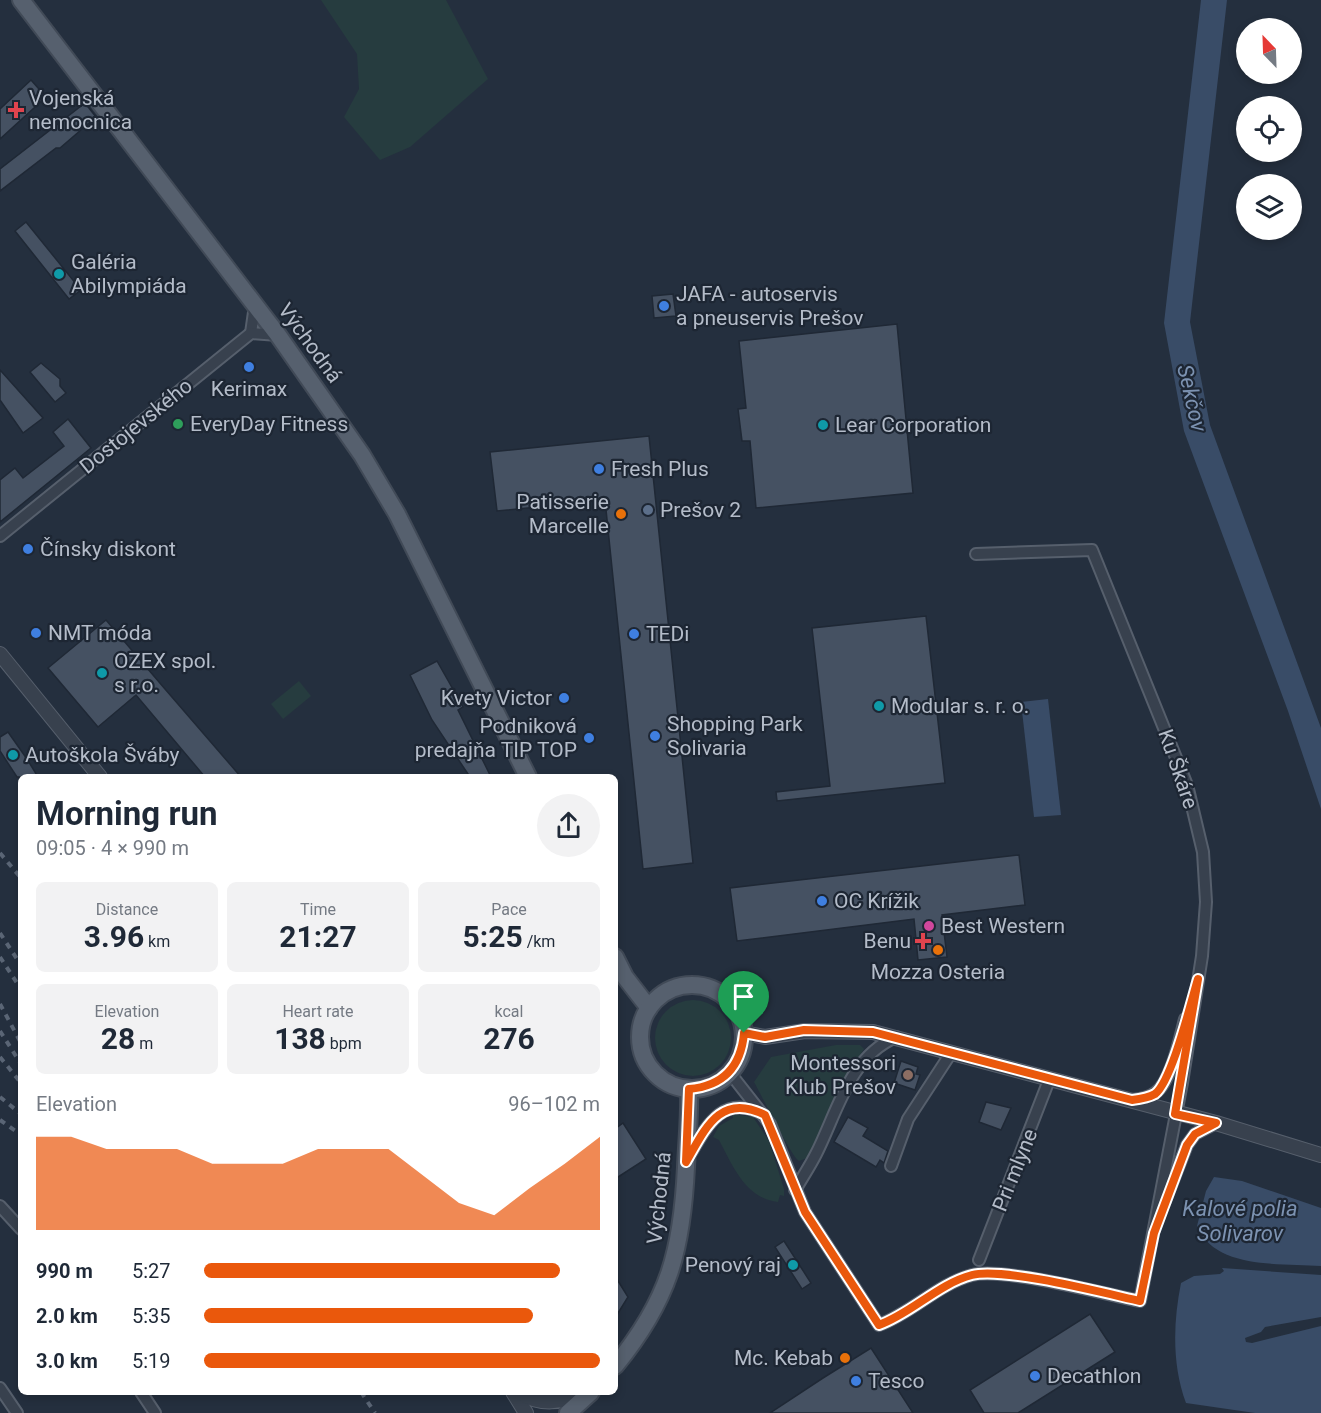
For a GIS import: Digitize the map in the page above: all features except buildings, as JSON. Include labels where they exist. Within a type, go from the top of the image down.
[{"type":"main road","name":"Východná","points":[[21,0],[278,335],[362,455],[397,514],[527,774]]},
{"type":"main road","points":[[618,963],[625,977],[649,1008]]},
{"type":"main road","points":[[692,985],[708,988],[722,995],[733,1005],[741,1018],[744,1033],[741,1054],[730,1073],[704,1088],[689,1089],[673,1086],[659,1078],[648,1066],[642,1051],[640,1036],[649,1008],[661,996],[675,988],[692,985]]},
{"type":"main road","name":"Východná","points":[[618,1362],[649,1319],[673,1264],[681,1232],[689,1089]]},
{"type":"main road","points":[[568,1413],[588,1395]]},
{"type":"main road","points":[[583,1413],[595,1395]]},
{"type":"street","points":[[255,305],[250,333],[278,335]]},
{"type":"street","name":"Dostojevského","points":[[0,536],[250,333]]},
{"type":"street","name":"Ku Škáre","points":[[976,554],[1092,550],[1190,796],[1203,852],[1206,902],[1198,979],[1154,1233]]},
{"type":"street","points":[[0,654],[98,774]]},
{"type":"street","points":[[1125,1100],[1148,1098],[1160,1088],[1170,1068],[1198,979]]},
{"type":"street","points":[[744,1033],[765,1037],[804,1030],[842,1029],[873,1032],[1175,1114],[1216,1123],[1321,1155]]},
{"type":"street","points":[[795,1190],[816,1154],[841,1097],[854,1076],[877,1046],[896,1037]]},
{"type":"street","points":[[891,1166],[908,1119],[951,1053]]},
{"type":"street","points":[[730,1073],[765,1115],[795,1190],[810,1220],[879,1325],[893,1320],[947,1286],[972,1275],[987,1273],[1140,1301],[1154,1233],[1187,1145],[1195,1134],[1216,1123]]},
{"type":"street","name":"Pri mlyne","points":[[979,1260],[1049,1080]]},
{"type":"street","points":[[686,1162],[709,1122],[719,1113],[745,1108],[765,1115]]},
{"type":"street","points":[[0,1206],[18,1225]]},
{"type":"street","points":[[0,1388],[16,1413]]},
{"type":"street","points":[[143,1395],[155,1413]]},
{"type":"street","points":[[515,1395],[526,1413]]},
{"type":"street","points":[[524,1395],[547,1402],[570,1399],[577,1395]]},
{"type":"green space","points":[[321,0],[446,0],[488,79],[410,147],[380,160],[344,117],[359,89],[357,54]]},
{"type":"green space","points":[[299,681],[311,696],[283,719],[271,704]]},
{"type":"green space","points":[[701,1000],[714,1006],[725,1017],[731,1030],[729,1053],[714,1070],[701,1076],[685,1076],[672,1070],[657,1053],[655,1030],[661,1017],[678,1002]]},
{"type":"green space","points":[[836,1045],[860,1045],[864,1049],[837,1092],[810,1157],[799,1161],[754,1082],[771,1057]]},
{"type":"green space","points":[[732,1114],[753,1117],[769,1141],[784,1189],[784,1196],[780,1195],[778,1202],[757,1194],[741,1179],[719,1140],[713,1137],[719,1126],[733,1118]]},
{"type":"water","name":"Sekčov","points":[[1201,0],[1227,0],[1190,322],[1210,425],[1321,728],[1321,809],[1288,711],[1184,431],[1164,323]]},
{"type":"water","points":[[1048,699],[1061,815],[1034,817],[1021,702]]},
{"type":"water","name":"Kalové polia Solivarov","points":[[1214,1177],[1242,1181],[1321,1208],[1321,1266],[1269,1264],[1234,1257],[1218,1250],[1206,1240],[1197,1226],[1206,1191]]},
{"type":"water","name":"Kalové polia Solivarov","points":[[1222,1268],[1321,1275],[1321,1317],[1265,1327],[1261,1332],[1245,1338],[1246,1342],[1252,1343],[1321,1326],[1321,1413],[1255,1413],[1186,1403],[1178,1374],[1175,1344],[1176,1313],[1181,1283],[1194,1276],[1220,1274],[1224,1271]]},
{"type":"railway","points":[[0,853],[18,874]]},
{"type":"railway","points":[[0,933],[18,960]]},
{"type":"railway","points":[[0,957],[18,984]]},
{"type":"railway","points":[[0,1004],[18,1037]]},
{"type":"railway","points":[[0,1031],[18,1059]]},
{"type":"railway","points":[[0,1057],[18,1079]]},
{"type":"railway","points":[[0,1097],[18,1112]]},
{"type":"railway","points":[[0,1120],[18,1133]]},
{"type":"railway","points":[[363,1395],[375,1413]]},
{"type":"place","name":"Vojenská nemocnica","points":[[16,110]]},
{"type":"place","name":"Galéria Abilympiáda","points":[[59,274]]},
{"type":"place","name":"JAFA - autoservis a pneuservis Prešov","points":[[664,306]]},
{"type":"place","name":"Kerimax","points":[[249,367]]},
{"type":"place","name":"EveryDay Fitness","points":[[178,424]]},
{"type":"place","name":"Lear Corporation","points":[[823,425]]},
{"type":"place","name":"Fresh Plus","points":[[599,469]]},
{"type":"place","name":"Prešov 2","points":[[648,510]]},
{"type":"place","name":"Patisserie Marcelle","points":[[621,514]]},
{"type":"place","name":"Čínsky diskont","points":[[28,549]]},
{"type":"place","name":"NMT móda","points":[[36,633]]},
{"type":"place","name":"TEDi","points":[[634,634]]},
{"type":"place","name":"OZEX spol. s r.o.","points":[[102,673]]},
{"type":"place","name":"Kvety Victor","points":[[564,698]]},
{"type":"place","name":"Modular s. r. o.","points":[[879,706]]},
{"type":"place","name":"Shopping Park Solivaria","points":[[655,736]]},
{"type":"place","name":"Podniková predajňa TIP TOP","points":[[589,738]]},
{"type":"place","name":"Autoškola Šváby","points":[[13,755]]},
{"type":"place","name":"OC Krížik","points":[[822,901]]},
{"type":"place","name":"Best Western","points":[[929,926]]},
{"type":"place","name":"Benu","points":[[923,941]]},
{"type":"place","name":"Mozza Osteria","points":[[938,950]]},
{"type":"place","name":"Montessori Klub Prešov","points":[[908,1075]]},
{"type":"place","name":"Penový raj","points":[[793,1265]]},
{"type":"place","name":"Mc. Kebab","points":[[845,1358]]},
{"type":"place","name":"Decathlon","points":[[1035,1376]]},
{"type":"place","name":"Tesco","points":[[856,1381]]},
{"type":"route","points":[[1198,979],[1175,1114],[1216,1123],[1195,1134],[1187,1145],[1154,1233],[1140,1301],[987,1273],[959,1280],[893,1320],[879,1325],[805,1212],[765,1115],[745,1108],[719,1113],[709,1122],[686,1162],[689,1089],[704,1088],[730,1073],[743,1047],[744,1033],[765,1037],[804,1030],[842,1029],[873,1032],[1132,1100],[1148,1098],[1160,1088],[1170,1068],[1198,979]]}]
